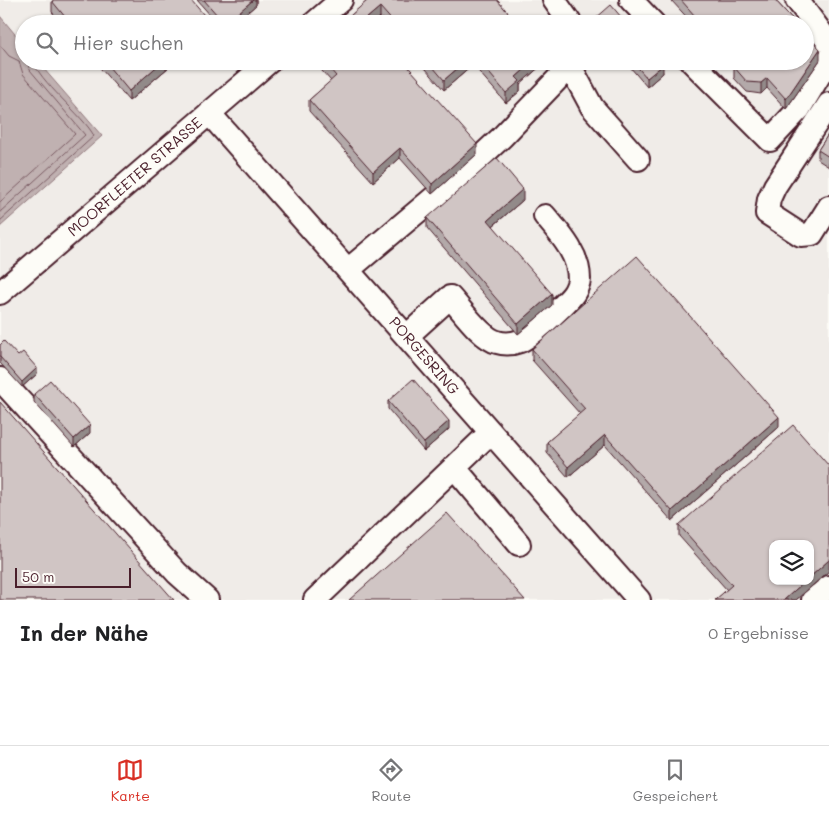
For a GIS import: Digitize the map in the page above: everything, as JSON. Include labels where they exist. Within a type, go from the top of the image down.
[{"type":"street","points":[[324,15],[341,0]]},
{"type":"street","points":[[554,0],[565,15]]},
{"type":"street","points":[[631,0],[645,15]]},
{"type":"street","points":[[797,0],[808,15]]},
{"type":"street","points":[[814,23],[829,43]]},
{"type":"street","points":[[700,70],[770,140],[799,109],[829,59]]},
{"type":"street","name":"MOORFLEETER STRASSE","points":[[0,292],[209,113],[252,70]]},
{"type":"street","points":[[348,270],[461,175],[502,137],[565,70]]},
{"type":"street","points":[[574,70],[592,107],[638,159]]},
{"type":"street","points":[[829,104],[775,186],[768,199],[767,213],[801,235],[812,234],[829,207]]},
{"type":"street","name":"PORGESRING","points":[[209,113],[639,600]]},
{"type":"street","points":[[407,336],[450,297],[485,335],[495,342],[507,344],[521,341],[545,321],[574,294],[579,281],[578,266],[570,247],[545,216]]},
{"type":"street","points":[[0,379],[177,573],[207,600]]},
{"type":"street","points":[[315,600],[491,432]]},
{"type":"street","points":[[454,467],[519,544]]},
{"type":"street","points":[[813,600],[829,587]]},
{"type":"shaded area","points":[[0,0],[829,0],[829,600],[0,600],[0,227],[102,136],[45,70],[814,70],[814,15],[15,15],[15,34],[0,16]]},
{"type":"water","points":[[0,16],[15,34],[15,70],[45,70],[102,136],[0,227]]},
{"type":"building","points":[[191,0],[204,15],[64,15],[52,1]]},
{"type":"building","points":[[204,0],[253,0],[236,15],[217,15]]},
{"type":"building","points":[[368,0],[497,0],[510,15],[387,15],[380,7],[371,15],[351,15]]},
{"type":"building","points":[[681,0],[775,0],[789,15],[694,15]]},
{"type":"building","points":[[611,5],[619,15],[600,15]]},
{"type":"building","points":[[814,43],[820,49],[814,58]]},
{"type":"building","points":[[112,70],[153,70],[129,91]]},
{"type":"building","points":[[331,70],[411,70],[477,144],[432,184],[400,148],[373,172],[309,100],[336,76]]},
{"type":"building","points":[[436,70],[456,70],[444,80]]},
{"type":"building","points":[[487,70],[524,70],[516,77],[520,81],[506,93]]},
{"type":"building","points":[[640,70],[657,70],[647,78]]},
{"type":"building","points":[[737,70],[806,70],[786,99],[767,78],[761,83],[747,82]]},
{"type":"building","points":[[829,133],[829,157],[818,150]]},
{"type":"building","points":[[497,158],[523,189],[488,220],[552,294],[518,324],[427,218]]},
{"type":"building","points":[[637,256],[779,417],[672,511],[605,435],[568,467],[547,442],[585,409],[532,349]]},
{"type":"building","points":[[4,341],[18,356],[23,352],[37,368],[22,382],[0,357],[0,345]]},
{"type":"building","points":[[413,379],[449,421],[424,443],[388,401]]},
{"type":"building","points":[[50,380],[90,425],[74,439],[34,394]]},
{"type":"building","points":[[0,402],[174,600],[0,600]]},
{"type":"building","points":[[793,425],[829,466],[829,560],[814,573],[814,540],[769,540],[769,585],[801,585],[784,600],[715,600],[732,585],[679,525]]},
{"type":"building","points":[[447,513],[525,600],[349,600]]}]
